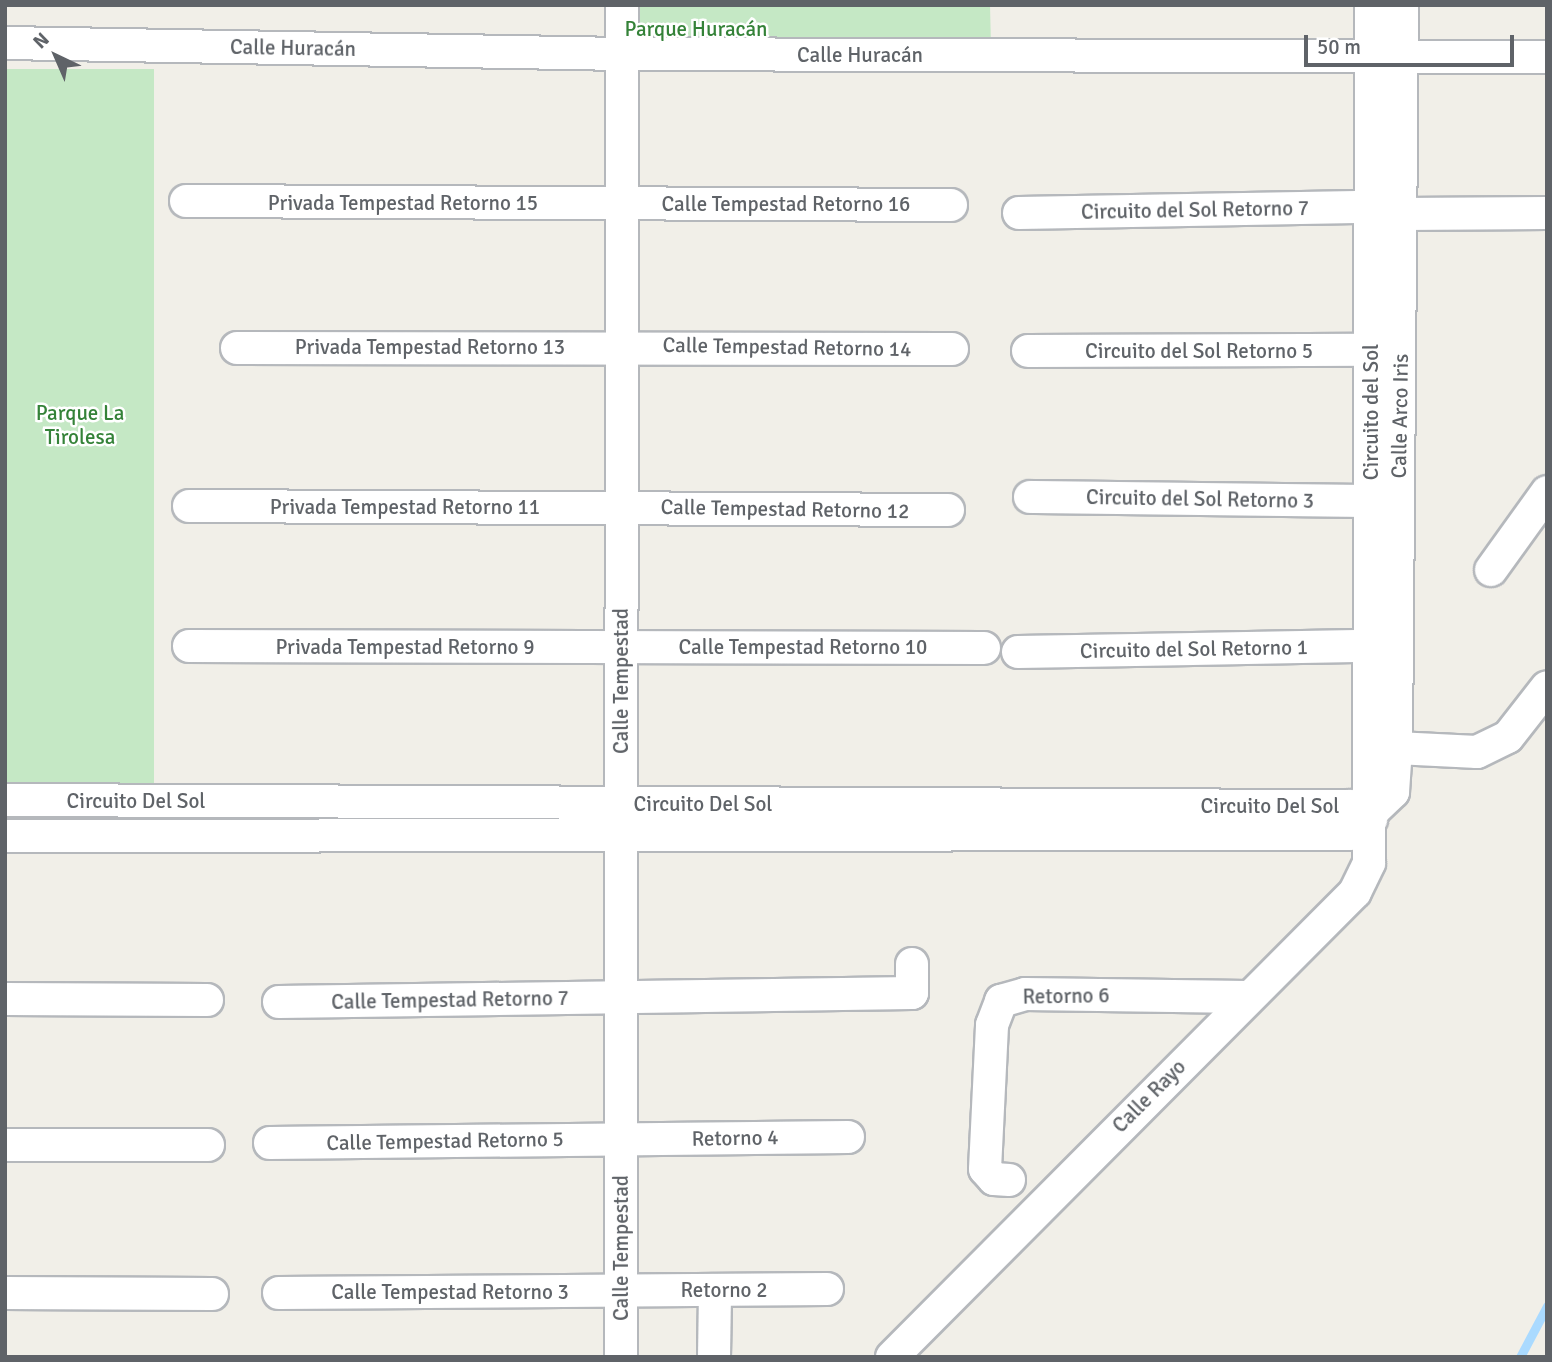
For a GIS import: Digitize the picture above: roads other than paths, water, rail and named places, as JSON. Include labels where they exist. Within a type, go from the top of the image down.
[{"type":"street","name":"Calle Tempestad","points":[[621,1357],[622,5]]},
{"type":"street","name":"Circuito del Sol","points":[[1371,5],[1371,819]]},
{"type":"street","name":"Calle Arco Iris","points":[[1371,819],[1393,792],[1396,748],[1402,5]]},
{"type":"street","name":"Calle Huracán","points":[[5,43],[622,54],[1402,60],[1547,57]]},
{"type":"street","name":"Privada Tempestad Retorno 15","points":[[186,201],[621,204]]},
{"type":"street","name":"Calle Tempestad Retorno 16","points":[[621,204],[951,205]]},
{"type":"street","name":"Circuito del Sol Retorno 7","points":[[1019,213],[1371,207]]},
{"type":"street","points":[[1402,214],[1547,213]]},
{"type":"street","name":"Privada Tempestad Retorno 13","points":[[237,348],[623,346]]},
{"type":"street","name":"Calle Tempestad Retorno 14","points":[[623,346],[952,349]]},
{"type":"street","name":"Circuito del Sol Retorno 5","points":[[1028,351],[1371,351]]},
{"type":"street","points":[[1491,570],[1547,492]]},
{"type":"street","name":"Circuito del Sol Retorno 3","points":[[1030,497],[1371,501]]},
{"type":"street","name":"Privada Tempestad Retorno 11","points":[[189,506],[621,507]]},
{"type":"street","name":"Calle Tempestad Retorno 12","points":[[621,507],[948,510]]},
{"type":"street","name":"Privada Tempestad Retorno 9","points":[[189,646],[621,647]]},
{"type":"street","name":"Circuito del Sol Retorno 1","points":[[1018,652],[1370,646]]},
{"type":"street","name":"Calle Tempestad Retorno 10","points":[[621,647],[984,648]]},
{"type":"street","points":[[1396,748],[1477,752],[1508,737],[1547,687]]},
{"type":"street","name":"Circuito Del Sol","points":[[5,800],[1350,806],[1371,819],[1349,834],[5,836]]},
{"type":"street","name":"Calle Rayo","points":[[892,1357],[1354,892],[1369,863],[1371,819]]},
{"type":"street","points":[[621,997],[912,993],[912,964]]},
{"type":"street","name":"Retorno 6","points":[[1009,1180],[994,1179],[985,1169],[992,1025],[1001,1001],[1025,994],[1247,998]]},
{"type":"street","name":"Calle Tempestad Retorno 7","points":[[279,1002],[621,997]]},
{"type":"street","points":[[5,999],[207,1000]]},
{"type":"street","name":"Retorno 4","points":[[621,1139],[848,1137]]},
{"type":"street","name":"Calle Tempestad Retorno 5","points":[[270,1143],[621,1139]]},
{"type":"street","points":[[5,1144],[208,1145]]},
{"type":"street","name":"Retorno 2","points":[[621,1290],[827,1289]]},
{"type":"street","name":"Calle Tempestad Retorno 3","points":[[279,1293],[621,1290]]},
{"type":"street","points":[[714,1357],[715,1290]]},
{"type":"street","points":[[5,1293],[212,1294]]},
{"type":"waterway","points":[[1520,1357],[1547,1306]]},
{"type":"park label","name":"Parque Huracán","points":[[696,29]]},
{"type":"park label","name":"Parque La Tirolesa","points":[[80,425]]}]
